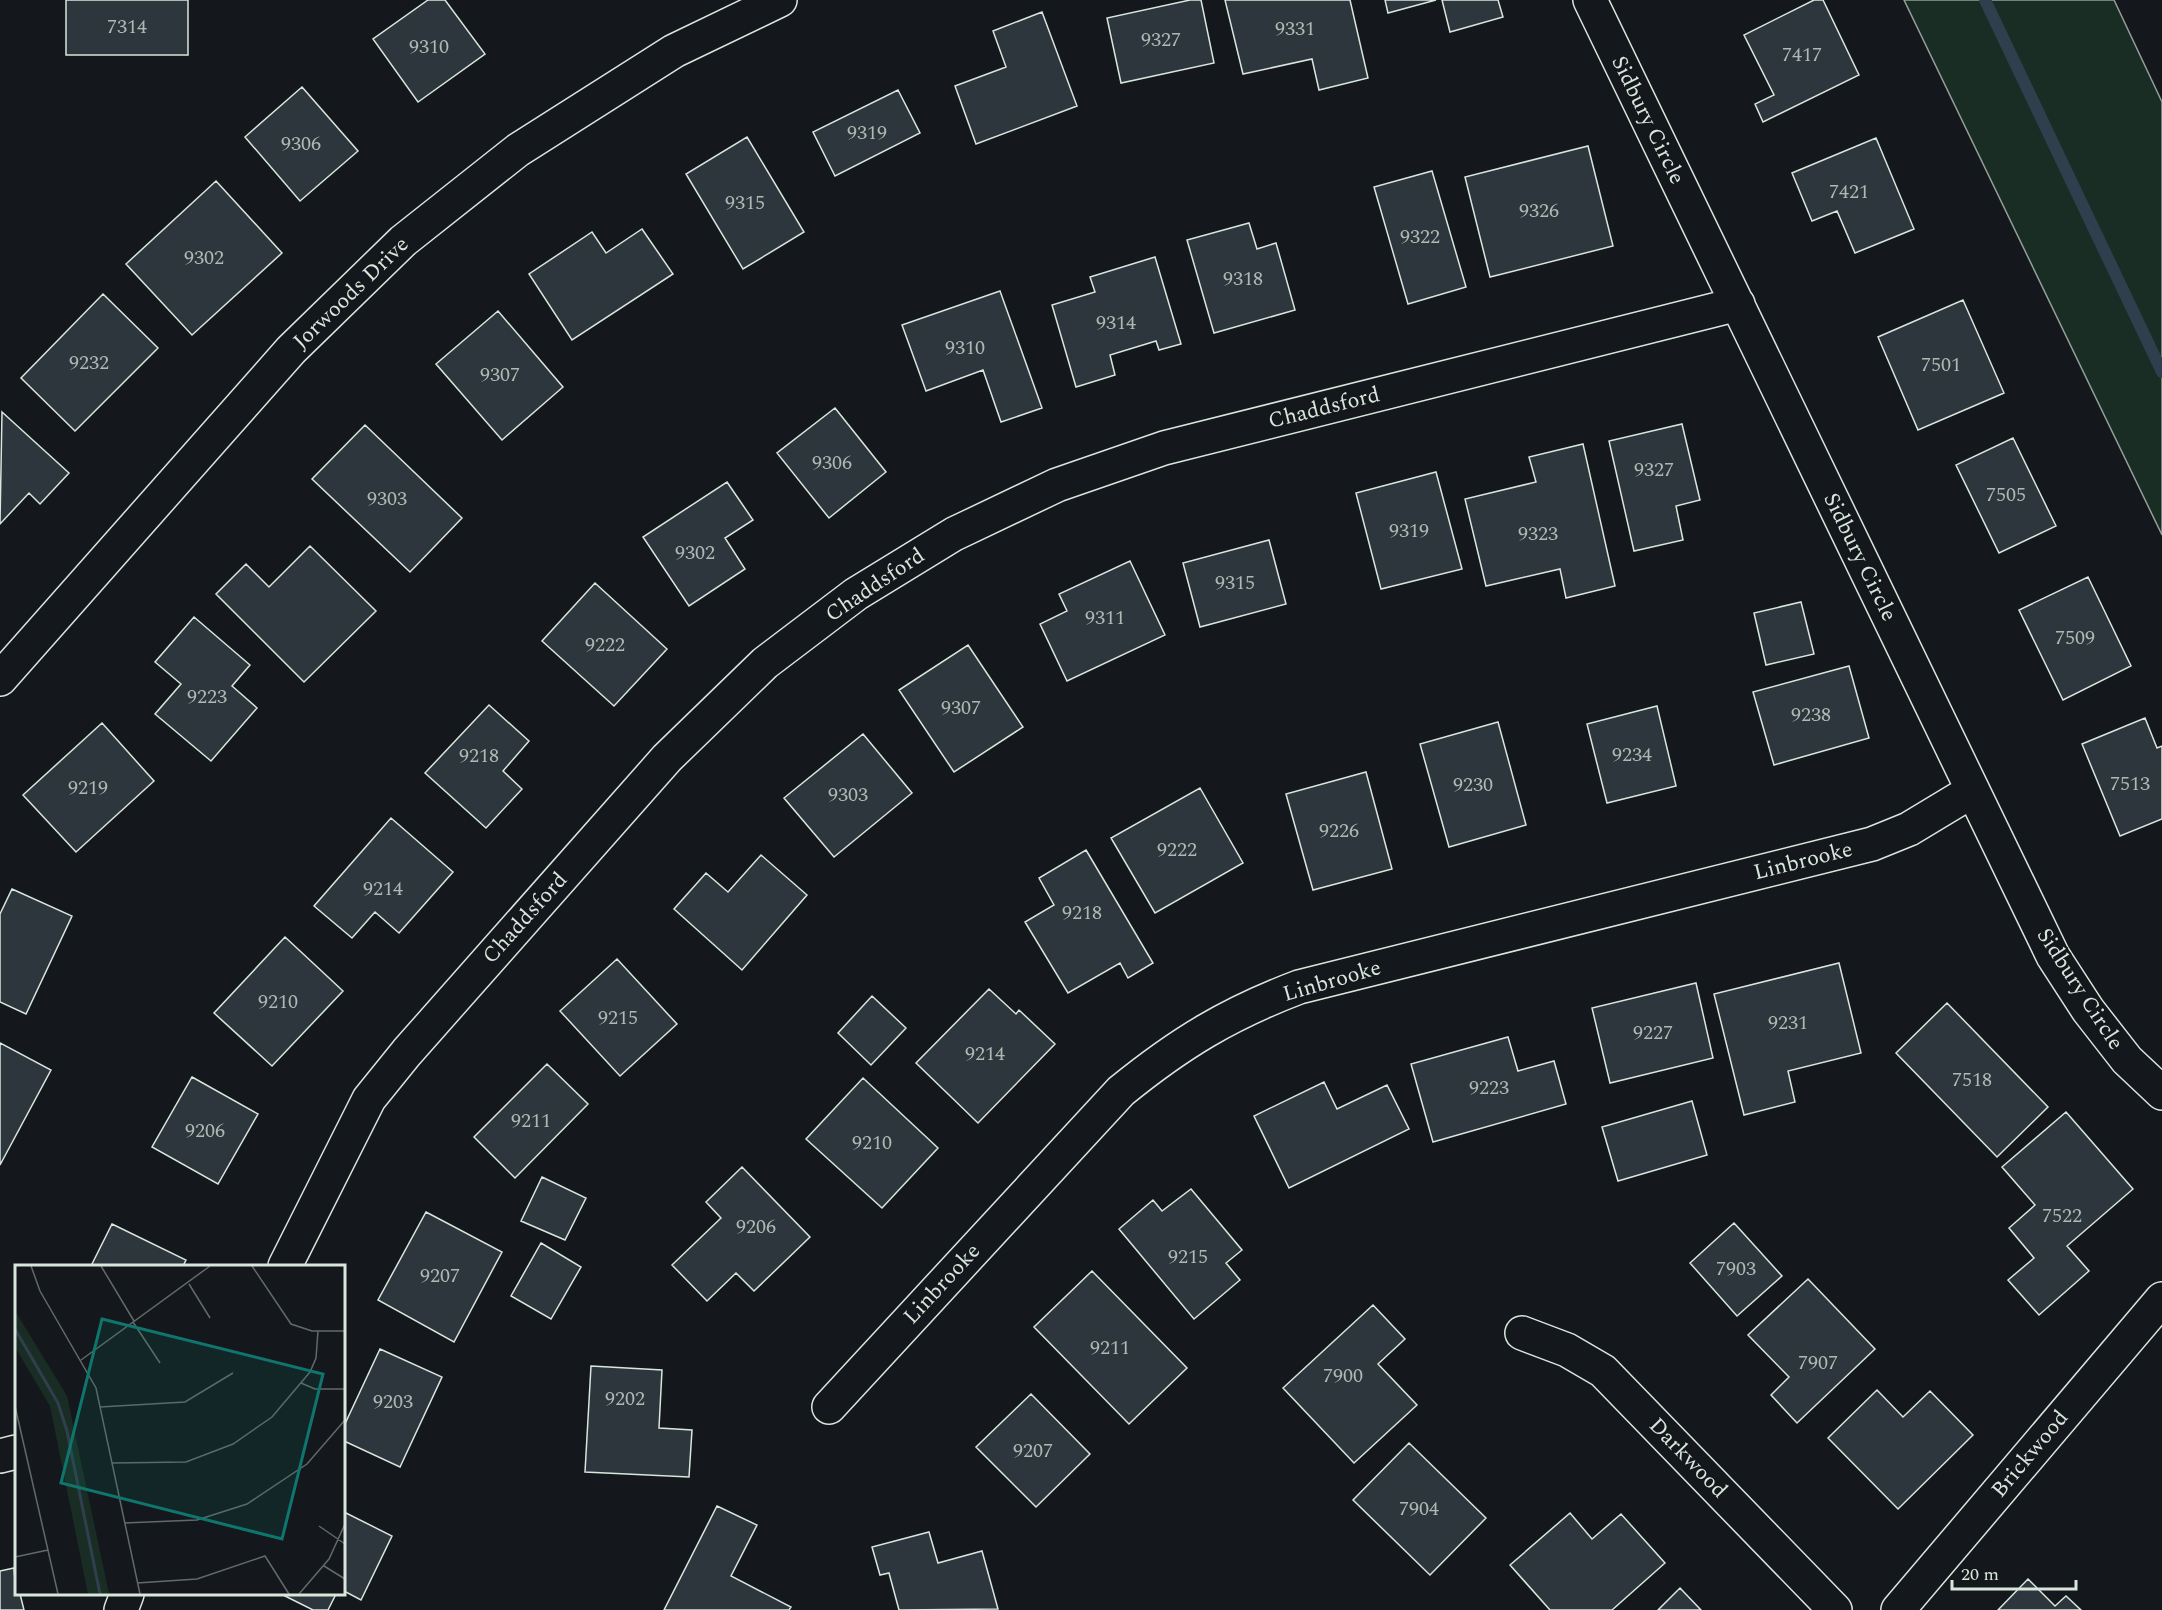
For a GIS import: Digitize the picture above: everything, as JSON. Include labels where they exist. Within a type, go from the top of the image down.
[{"type":"street","name":"Jorwoods Drive","points":[[0,680],[291,350],[403,241],[518,150],[674,51],[780,0]]},
{"type":"street","name":"Sidbury Circle","points":[[1590,0],[2053,956],[2088,1010],[2127,1060],[2162,1093]]},
{"type":"street","name":"Chaddsford","points":[[286,1265],[369,1099],[407,1052],[667,758],[765,663],[856,594],[964,529],[1057,485],[1164,448],[1738,304]]},
{"type":"street","name":"Linbrooke","points":[[829,1407],[1121,1091],[1161,1058],[1205,1029],[1251,1006],[1299,987],[1872,844],[1909,829],[1972,791]]},
{"type":"street","name":"Brickwood","points":[[1898,1610],[2162,1299]]},
{"type":"street","name":"Darkwood","points":[[1522,1333],[1567,1350],[1603,1371],[1835,1610]]},
{"type":"street","points":[[0,1456],[15,1452]]},
{"type":"street","points":[[121,1610],[125,1595]]},
{"type":"green space","points":[[1904,0],[2114,0],[2162,102],[2162,535]]},
{"type":"building","points":[[66,0],[188,0],[188,55],[66,55]]},
{"type":"building","points":[[428,0],[445,0],[485,54],[418,102],[373,39]]},
{"type":"building","points":[[1190,0],[1201,0],[1214,63],[1121,83],[1107,18]]},
{"type":"building","points":[[1225,0],[1350,0],[1368,78],[1319,90],[1312,59],[1243,74]]},
{"type":"building","points":[[1385,0],[1436,0],[1388,13]]},
{"type":"building","points":[[1442,0],[1498,0],[1503,17],[1450,32]]},
{"type":"building","points":[[1814,0],[1823,0],[1859,75],[1763,122],[1755,104],[1774,95],[1744,35]]},
{"type":"building","points":[[1042,12],[1077,106],[976,144],[955,86],[1006,67],[993,31]]},
{"type":"building","points":[[302,87],[358,151],[300,201],[245,137]]},
{"type":"building","points":[[898,90],[920,133],[835,176],[813,132]]},
{"type":"building","points":[[747,137],[804,232],[743,269],[686,174]]},
{"type":"building","points":[[1876,138],[1914,229],[1855,253],[1837,211],[1812,221],[1792,173]]},
{"type":"building","points":[[1588,146],[1613,246],[1490,277],[1465,177]]},
{"type":"building","points":[[1432,171],[1466,287],[1408,304],[1374,187]]},
{"type":"building","points":[[216,181],[282,253],[192,335],[126,264]]},
{"type":"building","points":[[1249,223],[1257,249],[1276,243],[1295,310],[1214,333],[1187,240]]},
{"type":"building","points":[[642,229],[673,274],[572,340],[529,274],[592,232],[606,253]]},
{"type":"building","points":[[1155,257],[1181,344],[1159,350],[1156,341],[1110,355],[1115,375],[1076,387],[1052,305],[1095,292],[1090,277]]},
{"type":"building","points":[[1000,291],[1042,408],[1001,422],[983,370],[926,391],[902,325]]},
{"type":"building","points":[[103,294],[158,348],[75,431],[21,378]]},
{"type":"building","points":[[1963,300],[2004,393],[1918,430],[1878,337]]},
{"type":"building","points":[[498,311],[563,387],[502,440],[436,364]]},
{"type":"building","points":[[835,408],[886,472],[829,518],[777,453]]},
{"type":"building","points":[[2,412],[69,473],[40,504],[29,493],[0,524]]},
{"type":"building","points":[[1682,424],[1700,500],[1676,506],[1683,540],[1634,551],[1609,441]]},
{"type":"building","points":[[365,425],[462,518],[410,572],[312,479]]},
{"type":"building","points":[[2013,438],[2056,526],[1999,553],[1956,465]]},
{"type":"building","points":[[1583,444],[1615,586],[1566,598],[1560,569],[1486,586],[1465,499],[1536,482],[1529,457]]},
{"type":"building","points":[[1436,472],[1462,569],[1381,589],[1356,493]]},
{"type":"building","points":[[727,482],[753,520],[725,538],[745,569],[689,606],[643,537]]},
{"type":"building","points":[[1269,540],[1286,604],[1200,627],[1183,563]]},
{"type":"building","points":[[310,546],[376,611],[304,682],[216,594],[246,564],[269,587]]},
{"type":"building","points":[[1130,561],[1165,635],[1067,681],[1040,624],[1067,611],[1059,594]]},
{"type":"building","points":[[2088,577],[2131,666],[2063,700],[2019,610]]},
{"type":"building","points":[[595,583],[667,649],[614,706],[542,641]]},
{"type":"building","points":[[1801,602],[1814,654],[1766,665],[1754,613]]},
{"type":"building","points":[[194,617],[250,665],[232,686],[257,708],[211,761],[155,714],[181,684],[155,662]]},
{"type":"building","points":[[968,645],[1023,727],[954,772],[899,690]]},
{"type":"building","points":[[1849,666],[1869,738],[1774,765],[1753,692]]},
{"type":"building","points":[[489,705],[529,741],[503,771],[522,789],[486,828],[425,773]]},
{"type":"building","points":[[1657,706],[1676,786],[1607,803],[1587,724]]},
{"type":"building","points":[[2145,718],[2157,748],[2162,746],[2162,819],[2120,836],[2082,744]]},
{"type":"building","points":[[1498,722],[1526,825],[1449,847],[1420,744]]},
{"type":"building","points":[[102,723],[154,781],[76,852],[23,795]]},
{"type":"building","points":[[863,734],[912,793],[834,857],[784,798]]},
{"type":"building","points":[[1366,772],[1392,869],[1313,890],[1286,794]]},
{"type":"building","points":[[1200,788],[1243,863],[1155,913],[1111,838]]},
{"type":"building","points":[[391,818],[453,872],[399,933],[375,912],[352,938],[314,906]]},
{"type":"building","points":[[1086,850],[1153,963],[1128,978],[1120,963],[1068,993],[1025,922],[1054,905],[1039,878]]},
{"type":"building","points":[[761,855],[807,895],[742,970],[674,909],[706,873],[728,892]]},
{"type":"building","points":[[12,889],[72,916],[26,1014],[0,1002],[0,914]]},
{"type":"building","points":[[285,937],[343,991],[272,1066],[214,1013]]},
{"type":"building","points":[[617,959],[677,1024],[620,1076],[560,1011]]},
{"type":"building","points":[[1839,963],[1861,1053],[1788,1071],[1795,1102],[1744,1115],[1714,994]]},
{"type":"building","points":[[1696,983],[1713,1058],[1610,1083],[1592,1008]]},
{"type":"building","points":[[989,989],[1016,1014],[1019,1010],[1055,1044],[978,1123],[916,1063]]},
{"type":"building","points":[[872,996],[906,1028],[871,1065],[838,1033]]},
{"type":"building","points":[[1947,1003],[2048,1107],[1997,1157],[1896,1053]]},
{"type":"building","points":[[1508,1037],[1518,1071],[1554,1061],[1566,1104],[1433,1142],[1411,1064]]},
{"type":"building","points":[[0,1043],[51,1070],[0,1165]]},
{"type":"building","points":[[547,1064],[588,1104],[515,1178],[474,1137]]},
{"type":"building","points":[[192,1077],[258,1114],[218,1184],[152,1147]]},
{"type":"building","points":[[863,1078],[938,1148],[882,1208],[806,1139]]},
{"type":"building","points":[[1324,1082],[1337,1109],[1387,1085],[1409,1129],[1289,1188],[1254,1116]]},
{"type":"building","points":[[1692,1101],[1707,1155],[1618,1181],[1602,1127]]},
{"type":"building","points":[[2066,1112],[2133,1189],[2067,1246],[2089,1271],[2039,1315],[2008,1280],[2034,1258],[2009,1228],[2035,1205],[2002,1167]]},
{"type":"building","points":[[742,1167],[810,1237],[754,1291],[736,1273],[707,1301],[672,1265],[721,1218],[706,1202]]},
{"type":"building","points":[[542,1177],[586,1198],[565,1240],[521,1221]]},
{"type":"building","points":[[1191,1189],[1242,1250],[1226,1263],[1240,1280],[1194,1319],[1119,1229],[1153,1200],[1162,1211]]},
{"type":"building","points":[[426,1212],[502,1252],[454,1342],[378,1300]]},
{"type":"building","points":[[1734,1223],[1782,1276],[1737,1316],[1690,1263]]},
{"type":"building","points":[[112,1224],[186,1260],[184,1265],[92,1265]]},
{"type":"building","points":[[541,1243],[581,1267],[551,1319],[511,1296]]},
{"type":"building","points":[[1092,1271],[1187,1368],[1129,1424],[1034,1327]]},
{"type":"building","points":[[1808,1279],[1875,1349],[1797,1423],[1771,1395],[1789,1377],[1748,1335]]},
{"type":"building","points":[[1373,1305],[1405,1339],[1378,1364],[1417,1405],[1354,1463],[1283,1388]]},
{"type":"building","points":[[380,1349],[442,1377],[400,1467],[345,1441],[345,1424]]},
{"type":"building","points":[[591,1366],[662,1370],[659,1428],[692,1430],[689,1477],[585,1472]]},
{"type":"building","points":[[1877,1390],[1903,1417],[1930,1391],[1973,1435],[1898,1509],[1828,1438]]},
{"type":"building","points":[[1031,1394],[1090,1454],[1036,1507],[976,1447]]},
{"type":"building","points":[[1409,1443],[1486,1518],[1430,1575],[1353,1500]]},
{"type":"building","points":[[717,1506],[757,1525],[731,1576],[791,1607],[789,1610],[664,1610]]},
{"type":"building","points":[[345,1512],[392,1536],[361,1600],[345,1592]]},
{"type":"building","points":[[1570,1513],[1592,1539],[1621,1514],[1665,1563],[1612,1610],[1550,1610],[1510,1565]]},
{"type":"building","points":[[929,1532],[938,1563],[982,1551],[998,1609],[899,1610],[889,1573],[880,1575],[872,1547]]},
{"type":"building","points":[[14,1568],[15,1595],[20,1595],[24,1610],[0,1610],[0,1571]]},
{"type":"building","points":[[2028,1579],[2055,1606],[2066,1596],[2081,1610],[1998,1610]]},
{"type":"building","points":[[1680,1588],[1701,1610],[1658,1610]]},
{"type":"building","points":[[283,1595],[336,1595],[328,1610],[313,1610]]},
{"type":"waterway","points":[[1985,0],[2162,372]]}]
